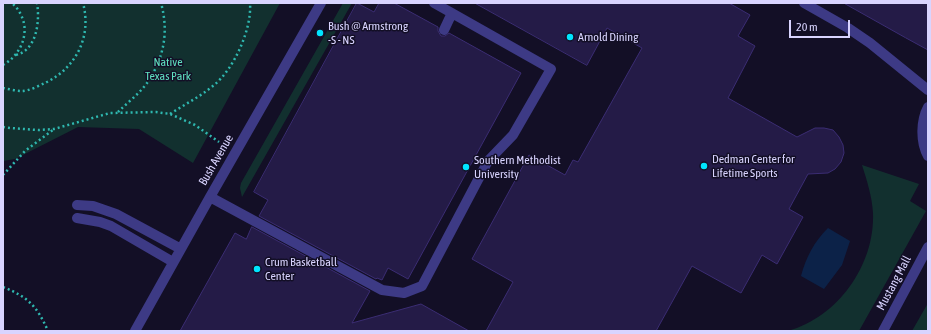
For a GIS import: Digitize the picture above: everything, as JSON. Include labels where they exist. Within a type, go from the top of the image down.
[{"type":"street","name":"Bush Avenue","points":[[135,331],[321,3]]},
{"type":"street","points":[[210,197],[382,290],[404,293],[422,286],[488,161],[513,135],[551,69],[434,3]]},
{"type":"street","points":[[804,3],[848,28],[870,43],[928,90]]},
{"type":"street","points":[[444,30],[452,13]]},
{"type":"street","points":[[928,107],[925,113],[922,133],[928,156]]},
{"type":"street","points":[[76,205],[93,206],[116,214],[181,249]]},
{"type":"street","points":[[77,218],[100,222],[111,226],[173,262]]},
{"type":"street","name":"Mustang Mall","points":[[883,331],[928,247]]},
{"type":"path","points":[[3,65],[11,60],[20,49],[24,37],[24,22],[20,12],[12,3]]},
{"type":"path","points":[[15,55],[21,54],[35,39],[38,22],[37,3]]},
{"type":"path","points":[[3,88],[22,91],[37,87],[65,71],[76,58],[83,39],[86,15],[83,3]]},
{"type":"path","points":[[118,112],[146,84],[162,54],[166,35],[165,15],[161,3]]},
{"type":"path","points":[[170,114],[197,98],[216,84],[225,73],[243,42],[248,23],[250,3]]},
{"type":"path","points":[[3,127],[31,130],[54,129],[100,115],[118,112],[156,112],[170,114],[195,125],[219,142]]},
{"type":"path","points":[[3,176],[25,151],[54,129]]},
{"type":"path","points":[[3,287],[17,293],[30,302],[41,315],[48,331]]},
{"type":"green space","name":"Native Texas Park","points":[[3,3],[280,3],[193,163],[139,129],[78,127],[15,159],[3,161]]},
{"type":"green space","points":[[343,3],[352,3],[242,197],[240,188],[241,183]]},
{"type":"green space","points":[[862,165],[919,184],[910,201],[926,211],[859,331],[788,331],[806,324],[823,314],[850,286],[860,269],[868,251],[872,232],[873,213]]},
{"type":"green space","points":[[928,303],[928,331],[912,331]]},
{"type":"water","points":[[828,228],[850,241],[842,265],[824,289],[801,276],[805,262],[811,250]]},
{"type":"building","points":[[357,3],[374,12],[379,3],[394,3],[438,27],[438,31],[441,36],[445,36],[449,33],[521,73],[408,279],[388,268],[382,280],[376,279],[259,216],[268,200],[254,192]]},
{"type":"building","name":"Dedman Center for Lifetime Sports","points":[[475,3],[729,3],[750,15],[738,36],[755,46],[728,98],[797,137],[815,128],[833,130],[843,145],[844,153],[841,162],[835,169],[828,173],[808,174],[789,209],[803,217],[777,264],[762,255],[741,293],[692,266],[656,331],[486,331],[513,282],[472,259],[529,155],[565,175],[573,160],[578,162],[642,48],[607,28],[587,65]]},
{"type":"building","points":[[844,3],[928,3],[928,50],[906,38]]},
{"type":"building","name":"Crum Basketball Center","points":[[252,227],[370,291],[352,323],[421,304],[469,331],[180,331],[235,233],[246,239]]},
{"type":"place","name":"Bush @ Armstrong -S - NS","points":[[320,33]]},
{"type":"place","name":"Arnold Dining","points":[[570,37]]},
{"type":"place","name":"Dedman Center for Lifetime Sports","points":[[704,166]]},
{"type":"place","name":"Southern Methodist University","points":[[466,167]]},
{"type":"place","name":"Crum Basketball Center","points":[[257,269]]}]
